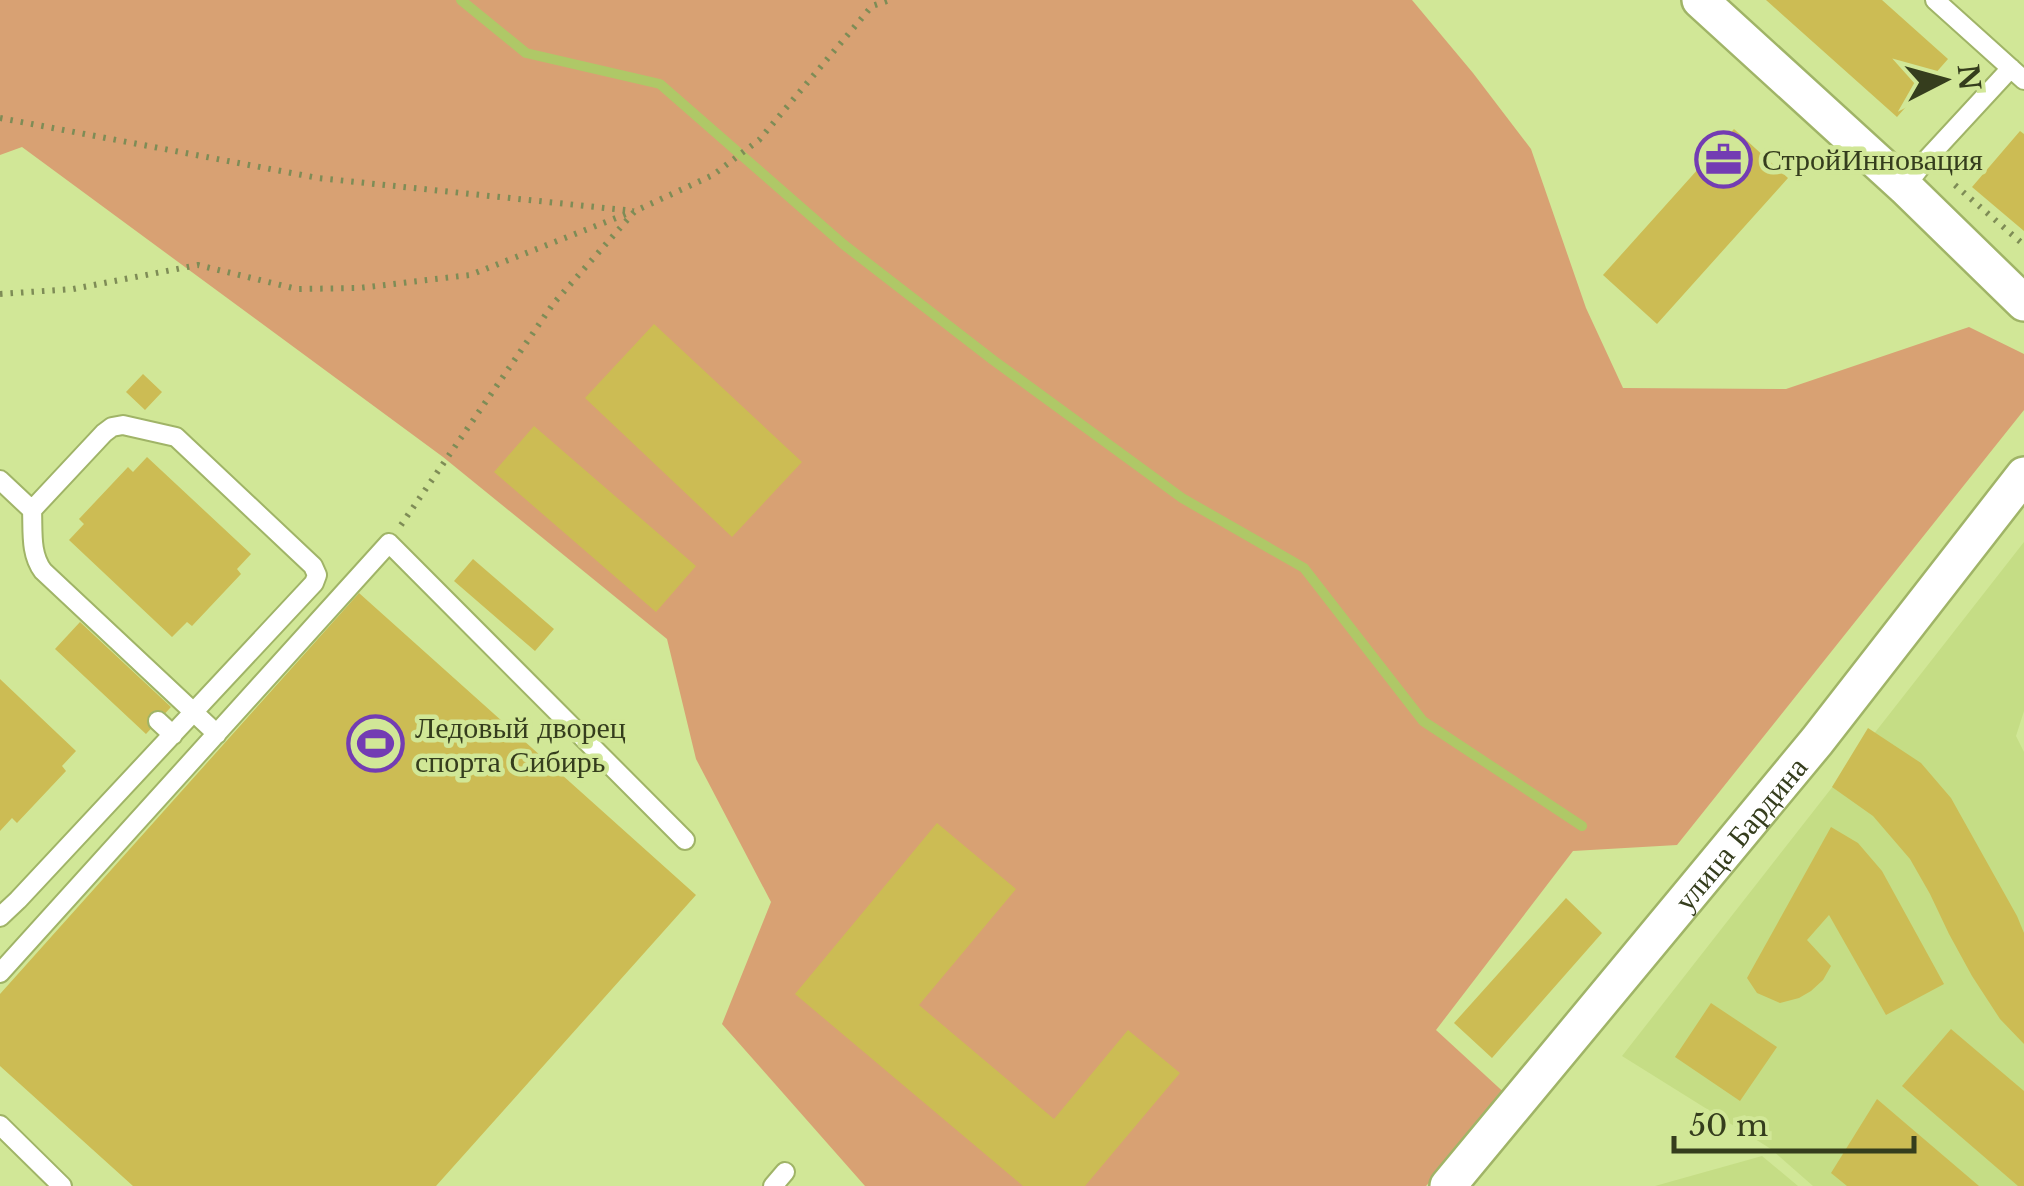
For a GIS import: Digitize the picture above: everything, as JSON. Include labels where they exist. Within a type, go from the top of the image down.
[{"type":"street","points":[[1700,0],[1905,186],[2024,303]]},
{"type":"street","name":"улица Бардина","points":[[1448,1186],[1817,741],[2024,474]]},
{"type":"lane","points":[[1905,186],[1926,160],[2017,74],[1947,4]]},
{"type":"lane","points":[[0,917],[314,583],[317,574],[176,438],[123,426],[104,433],[32,510]]},
{"type":"lane","points":[[0,480],[32,510],[34,551],[43,571],[217,734]]},
{"type":"lane","points":[[0,974],[389,543],[685,840]]},
{"type":"lane","points":[[158,721],[173,734]]},
{"type":"lane","points":[[0,1124],[62,1186]]},
{"type":"path","points":[[864,0],[890,0]]},
{"type":"path","points":[[0,294],[73,289],[198,266],[297,289],[359,288],[470,275],[635,211],[713,175],[760,140],[875,3]]},
{"type":"path","points":[[0,118],[318,178],[635,211]]},
{"type":"path","points":[[389,543],[553,304],[635,211]]},
{"type":"shaded area","points":[[0,0],[1412,0],[1531,149],[1586,308],[1623,388],[1786,389],[1969,327],[2024,354],[2024,410],[1677,845],[1573,851],[1436,1030],[1510,1098],[1426,1186],[865,1186],[722,1024],[771,902],[696,759],[667,639],[443,457],[22,147],[0,155]]},
{"type":"shaded area","points":[[2024,542],[2024,711],[2016,736],[2024,752],[2024,1186],[1813,1186],[1771,1149],[1622,1056]]},
{"type":"shaded area","points":[[1762,1156],[1798,1186],[1655,1186]]},
{"type":"building","points":[[1766,0],[1882,0],[1948,59],[1897,117]]},
{"type":"building","points":[[1734,129],[1788,178],[1657,324],[1603,275]]},
{"type":"building","points":[[2020,131],[2024,134],[2024,231],[1972,187]]},
{"type":"building","points":[[654,324],[802,462],[732,537],[585,398]]},
{"type":"building","points":[[143,374],[162,392],[145,410],[126,392]]},
{"type":"building","points":[[534,426],[696,566],[656,612],[494,472]]},
{"type":"building","points":[[147,457],[251,554],[237,569],[241,574],[192,626],[187,622],[172,637],[69,540],[84,524],[79,519],[128,467],[133,472]]},
{"type":"building","points":[[473,559],[554,629],[535,651],[454,581]]},
{"type":"building","name":"Ледовый дворец спорта Сибирь","points":[[359,593],[696,895],[436,1186],[133,1186],[0,1066],[0,994]]},
{"type":"building","points":[[80,622],[171,707],[146,734],[55,649]]},
{"type":"building","points":[[0,679],[76,751],[62,766],[66,771],[17,823],[12,818],[0,831]]},
{"type":"building","points":[[1868,728],[1921,763],[1951,798],[2017,916],[2024,933],[2024,1044],[2000,1019],[1972,976],[1910,859],[1873,816],[1832,787]]},
{"type":"building","points":[[937,823],[1016,889],[919,1005],[1054,1119],[1128,1030],[1180,1073],[1085,1186],[1023,1186],[795,994]]},
{"type":"building","points":[[1831,827],[1858,843],[1882,871],[1944,984],[1886,1015],[1829,915],[1807,940],[1831,966],[1811,991],[1780,1003],[1757,993],[1747,978]]},
{"type":"building","points":[[1566,898],[1602,933],[1492,1058],[1454,1023]]},
{"type":"building","points":[[1711,1003],[1777,1047],[1740,1101],[1675,1057]]},
{"type":"building","points":[[1951,1029],[2024,1091],[2024,1186],[2018,1186],[1902,1086]]},
{"type":"building","points":[[1877,1099],[1979,1186],[1847,1186],[1831,1173]]},
{"type":"waterway","points":[[461,0],[526,53],[660,84],[843,244],[993,360],[1182,498],[1304,568],[1423,721],[1582,826]]},
{"type":"place","name":"СтройИнновация","points":[[1723,159]]},
{"type":"place","name":"Ледовый дворец спорта Сибирь","points":[[376,744]]}]
